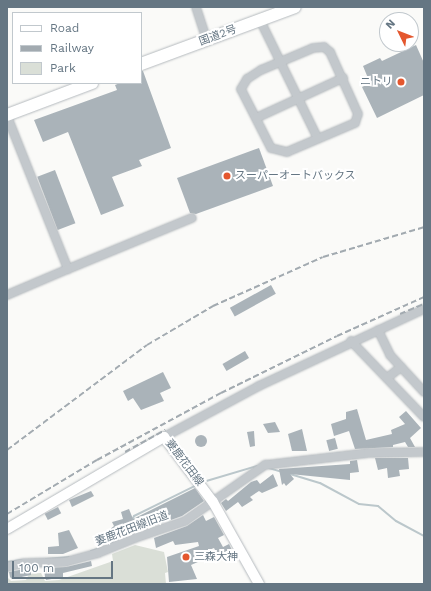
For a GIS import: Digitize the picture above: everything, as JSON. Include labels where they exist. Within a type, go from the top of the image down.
[{"type":"highway","name":"国道2号","points":[[142,64],[294,7]]},
{"type":"highway","points":[[7,114],[89,84]]},
{"type":"main road","name":"妻鹿花田線","points":[[7,529],[164,437],[213,502],[259,584]]},
{"type":"street","points":[[196,7],[207,40]]},
{"type":"street","points":[[260,20],[279,63],[318,139]]},
{"type":"street","points":[[324,47],[330,52],[358,114],[355,123],[288,152],[271,148],[241,89],[247,79],[279,63],[313,48],[324,47]]},
{"type":"street","points":[[256,118],[343,78]]},
{"type":"street","points":[[7,114],[68,269]]},
{"type":"street","points":[[7,295],[192,218]]},
{"type":"street","points":[[164,437],[259,386],[351,341],[424,309]]},
{"type":"street","points":[[378,330],[390,355],[424,392]]},
{"type":"street","points":[[351,341],[424,417]]},
{"type":"street","points":[[387,378],[401,367]]},
{"type":"street","name":"妻鹿花田線旧道","points":[[7,567],[25,563],[65,562],[98,554],[135,538],[185,521],[265,465],[368,453],[424,452]]},
{"type":"green space","points":[[135,545],[164,552],[168,572],[165,573],[166,584],[7,584],[7,577],[11,581],[26,580],[29,574],[41,573],[45,581],[59,580],[113,561],[112,554]]},
{"type":"building","points":[[401,52],[419,52],[424,63],[424,95],[377,118],[362,87],[370,83],[363,66],[380,58],[382,61]]},
{"type":"building","points":[[143,71],[171,148],[139,160],[142,166],[112,177],[124,206],[101,215],[68,132],[43,142],[34,120],[117,90],[115,85],[142,84]]},
{"type":"building","points":[[259,148],[273,186],[196,214],[190,213],[177,178]]},
{"type":"building","points":[[55,170],[75,223],[58,230],[37,177]]},
{"type":"building","points":[[271,285],[276,294],[235,317],[230,308]]},
{"type":"building","points":[[245,351],[249,358],[226,371],[222,364]]},
{"type":"building","points":[[163,372],[171,388],[160,393],[164,401],[141,410],[133,398],[128,401],[123,391]]},
{"type":"building","points":[[357,409],[366,440],[392,434],[391,430],[405,424],[399,417],[406,411],[421,428],[410,438],[415,447],[408,447],[405,442],[393,445],[393,447],[355,449],[349,431],[334,436],[331,424],[346,419],[346,412]]},
{"type":"building","points":[[275,422],[280,432],[268,433],[263,424]]},
{"type":"building","points":[[302,429],[307,451],[292,451],[288,434]]},
{"type":"building","points":[[254,431],[255,446],[250,447],[247,432]]},
{"type":"building","points":[[201,435],[205,437],[207,441],[205,445],[201,447],[197,445],[195,441],[197,437]]},
{"type":"building","points":[[335,438],[338,449],[329,451],[326,440]]},
{"type":"building","points":[[375,458],[408,458],[409,469],[399,470],[400,476],[388,478],[387,468],[378,470]]},
{"type":"building","points":[[357,460],[359,472],[350,473],[350,480],[290,474],[294,479],[286,486],[284,483],[282,485],[279,469],[350,464],[350,461]]},
{"type":"building","points":[[273,474],[278,486],[262,493],[259,491],[250,497],[253,500],[242,507],[238,502],[226,511],[221,503],[226,499],[228,501],[251,482],[257,480],[260,484]]},
{"type":"building","points":[[195,488],[204,501],[182,516],[121,538],[120,535],[109,543],[103,535],[114,526],[112,522],[123,519],[121,512],[129,509],[133,519]]},
{"type":"building","points":[[91,491],[94,496],[72,507],[69,500]]},
{"type":"building","points":[[58,507],[61,513],[48,520],[45,514]]},
{"type":"building","points":[[203,515],[206,521],[214,517],[224,535],[218,538],[223,547],[229,544],[232,550],[218,556],[214,548],[204,552],[207,558],[191,565],[197,579],[169,582],[167,557],[199,546],[198,542],[175,545],[173,541],[156,548],[154,538],[187,526]]},
{"type":"building","points":[[69,530],[78,548],[63,554],[48,554],[48,547],[59,546],[58,533]]},
{"type":"building","points":[[91,561],[92,566],[63,573],[63,577],[46,580],[44,568],[66,567]]},
{"type":"building","points":[[24,569],[24,571],[31,570],[31,575],[12,579],[10,577],[9,572]]},
{"type":"waterway","points":[[203,482],[257,466]]},
{"type":"waterway","points":[[269,468],[282,472]]},
{"type":"waterway","points":[[290,474],[320,483],[359,504],[378,506],[396,521],[424,536]]},
{"type":"waterway","points":[[132,520],[134,516],[195,486]]},
{"type":"waterway","points":[[110,544],[123,536]]},
{"type":"waterway","points":[[91,551],[100,548]]},
{"type":"waterway","points":[[46,559],[69,557]]},
{"type":"waterway","points":[[7,562],[22,560]]},
{"type":"railway","points":[[7,450],[147,345],[213,306],[323,257],[424,227]]},
{"type":"railway","points":[[7,514],[97,460],[221,393],[337,336],[424,297]]},
{"type":"railway","points":[[400,314],[424,304]]},
{"type":"railway","points":[[125,452],[165,430]]},
{"type":"place","name":"ニトリ","points":[[401,82]]},
{"type":"place","name":"スーパーオートバックス","points":[[227,176]]},
{"type":"place","name":"三森大神","points":[[186,557]]}]
